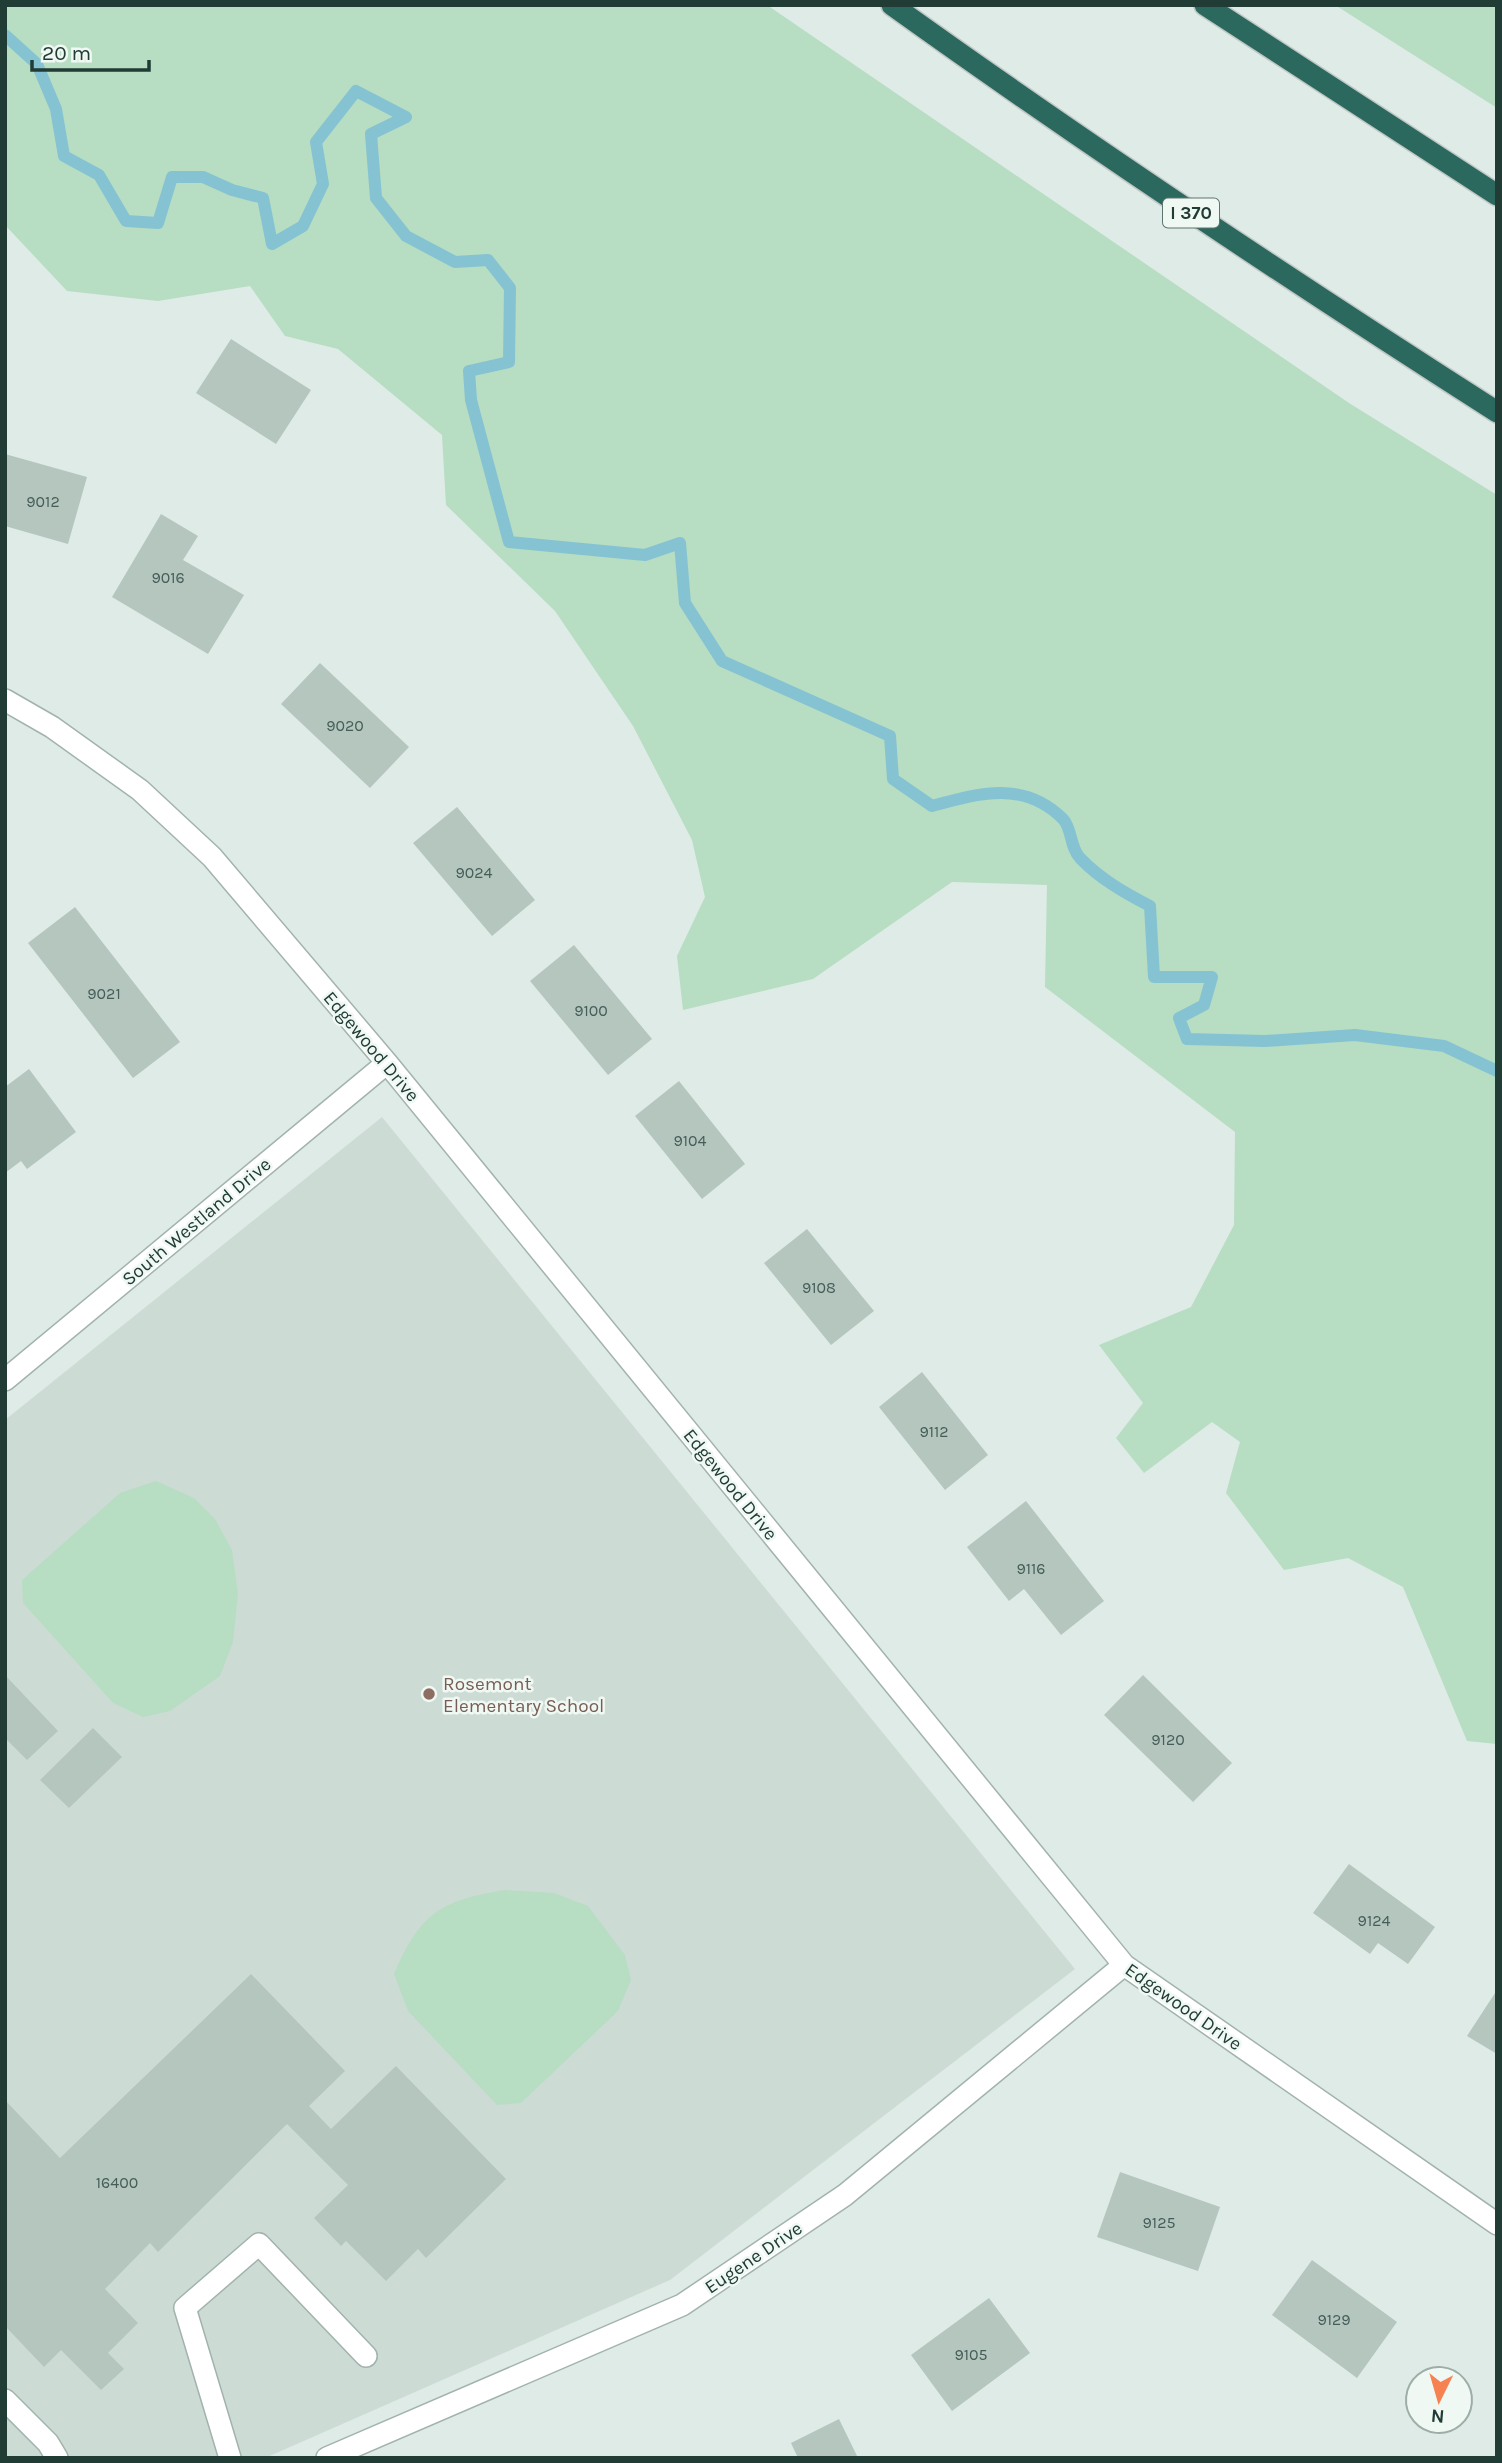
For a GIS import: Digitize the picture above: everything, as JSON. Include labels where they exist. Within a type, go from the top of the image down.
[{"type":"highway","name":"I 370","points":[[892,5],[1050,118],[1253,255],[1497,412]]},
{"type":"highway","points":[[1205,5],[1497,195]]},
{"type":"street","name":"Edgewood Drive","points":[[5,700],[52,727],[140,790],[212,857],[387,1063],[1124,1965],[1497,2224]]},
{"type":"street","name":"South Westland Drive","points":[[5,1380],[387,1063]]},
{"type":"street","name":"Eugene Drive","points":[[327,2458],[682,2305],[845,2195],[1124,1965]]},
{"type":"street","points":[[230,2458],[185,2308],[259,2244],[366,2356]]},
{"type":"street","points":[[5,2400],[48,2443],[57,2458]]},
{"type":"shaded area","name":"Rosemont Elementary School","points":[[382,1117],[1075,1969],[670,2280],[265,2458],[5,2458],[5,1420]]},
{"type":"green space","points":[[5,5],[767,5],[1349,403],[1497,495],[1497,1744],[1467,1741],[1403,1587],[1348,1558],[1284,1570],[1226,1493],[1240,1442],[1212,1422],[1144,1473],[1116,1438],[1143,1403],[1099,1345],[1191,1307],[1234,1225],[1235,1132],[1045,987],[1047,885],[952,882],[813,979],[683,1010],[677,956],[705,897],[692,840],[633,726],[555,611],[446,505],[442,435],[338,349],[285,336],[250,286],[158,301],[67,291],[5,225]]},
{"type":"green space","points":[[1335,5],[1497,5],[1497,108]]},
{"type":"green space","points":[[156,1481],[194,1498],[215,1519],[232,1550],[238,1594],[233,1642],[220,1676],[170,1711],[143,1717],[113,1703],[23,1603],[22,1580],[120,1493]]},
{"type":"green space","points":[[505,1890],[554,1893],[588,1906],[625,1955],[631,1980],[618,2011],[521,2103],[497,2105],[408,2011],[394,1974],[413,1937],[435,1913],[464,1899]]},
{"type":"building","points":[[231,339],[311,390],[276,444],[196,393]]},
{"type":"building","points":[[5,454],[87,477],[68,544],[5,526]]},
{"type":"building","points":[[161,514],[198,536],[183,560],[244,595],[208,654],[112,597]]},
{"type":"building","points":[[320,663],[409,747],[370,788],[281,704]]},
{"type":"building","points":[[457,807],[535,900],[492,936],[413,843]]},
{"type":"building","points":[[75,907],[180,1042],[133,1078],[28,943]]},
{"type":"building","points":[[574,945],[652,1039],[608,1075],[530,981]]},
{"type":"building","points":[[29,1069],[76,1132],[27,1169],[21,1161],[5,1173],[5,1087]]},
{"type":"building","points":[[679,1081],[745,1164],[702,1199],[635,1116]]},
{"type":"building","points":[[807,1229],[874,1311],[831,1345],[764,1263]]},
{"type":"building","points":[[922,1372],[988,1455],[945,1490],[879,1407]]},
{"type":"building","points":[[1026,1501],[1104,1601],[1061,1635],[1024,1589],[1009,1601],[967,1547]]},
{"type":"building","points":[[5,1675],[58,1731],[27,1760],[5,1738]]},
{"type":"building","points":[[1143,1675],[1232,1763],[1193,1802],[1104,1715]]},
{"type":"building","points":[[93,1728],[122,1757],[69,1808],[40,1780]]},
{"type":"building","points":[[1349,1864],[1435,1927],[1408,1964],[1378,1943],[1370,1954],[1313,1913]]},
{"type":"building","points":[[251,1974],[345,2071],[309,2106],[331,2129],[396,2066],[506,2179],[426,2258],[418,2249],[386,2281],[346,2241],[341,2246],[314,2218],[348,2185],[287,2124],[158,2252],[150,2243],[105,2289],[138,2323],[108,2353],[124,2369],[101,2390],[61,2350],[44,2367],[5,2326],[5,2100],[60,2158]]},
{"type":"building","points":[[1497,1990],[1497,2054],[1467,2036]]},
{"type":"building","points":[[1120,2172],[1220,2207],[1198,2271],[1097,2237]]},
{"type":"building","points":[[1312,2260],[1397,2322],[1357,2378],[1272,2315]]},
{"type":"building","points":[[989,2298],[1030,2353],[952,2411],[911,2355]]},
{"type":"building","points":[[839,2419],[858,2458],[798,2458],[791,2443]]},
{"type":"waterway","points":[[5,35],[37,64],[56,109],[64,156],[99,175],[126,221],[158,223],[172,177],[203,177],[232,190],[263,198],[272,244],[303,226],[323,184],[316,142],[356,91],[406,117],[371,134],[376,198],[406,236],[455,262],[488,260],[510,288],[509,362],[469,371],[471,400],[509,542],[645,555],[680,543],[685,603],[722,661],[890,736],[893,779],[932,806],[967,797],[1000,793],[1017,794],[1048,807],[1066,823],[1074,849],[1088,866],[1113,885],[1150,906],[1154,977],[1212,977],[1204,1005],[1179,1018],[1187,1039],[1265,1041],[1355,1035],[1444,1046],[1497,1071]]},
{"type":"place","name":"Rosemont Elementary School","points":[[429,1694]]}]
